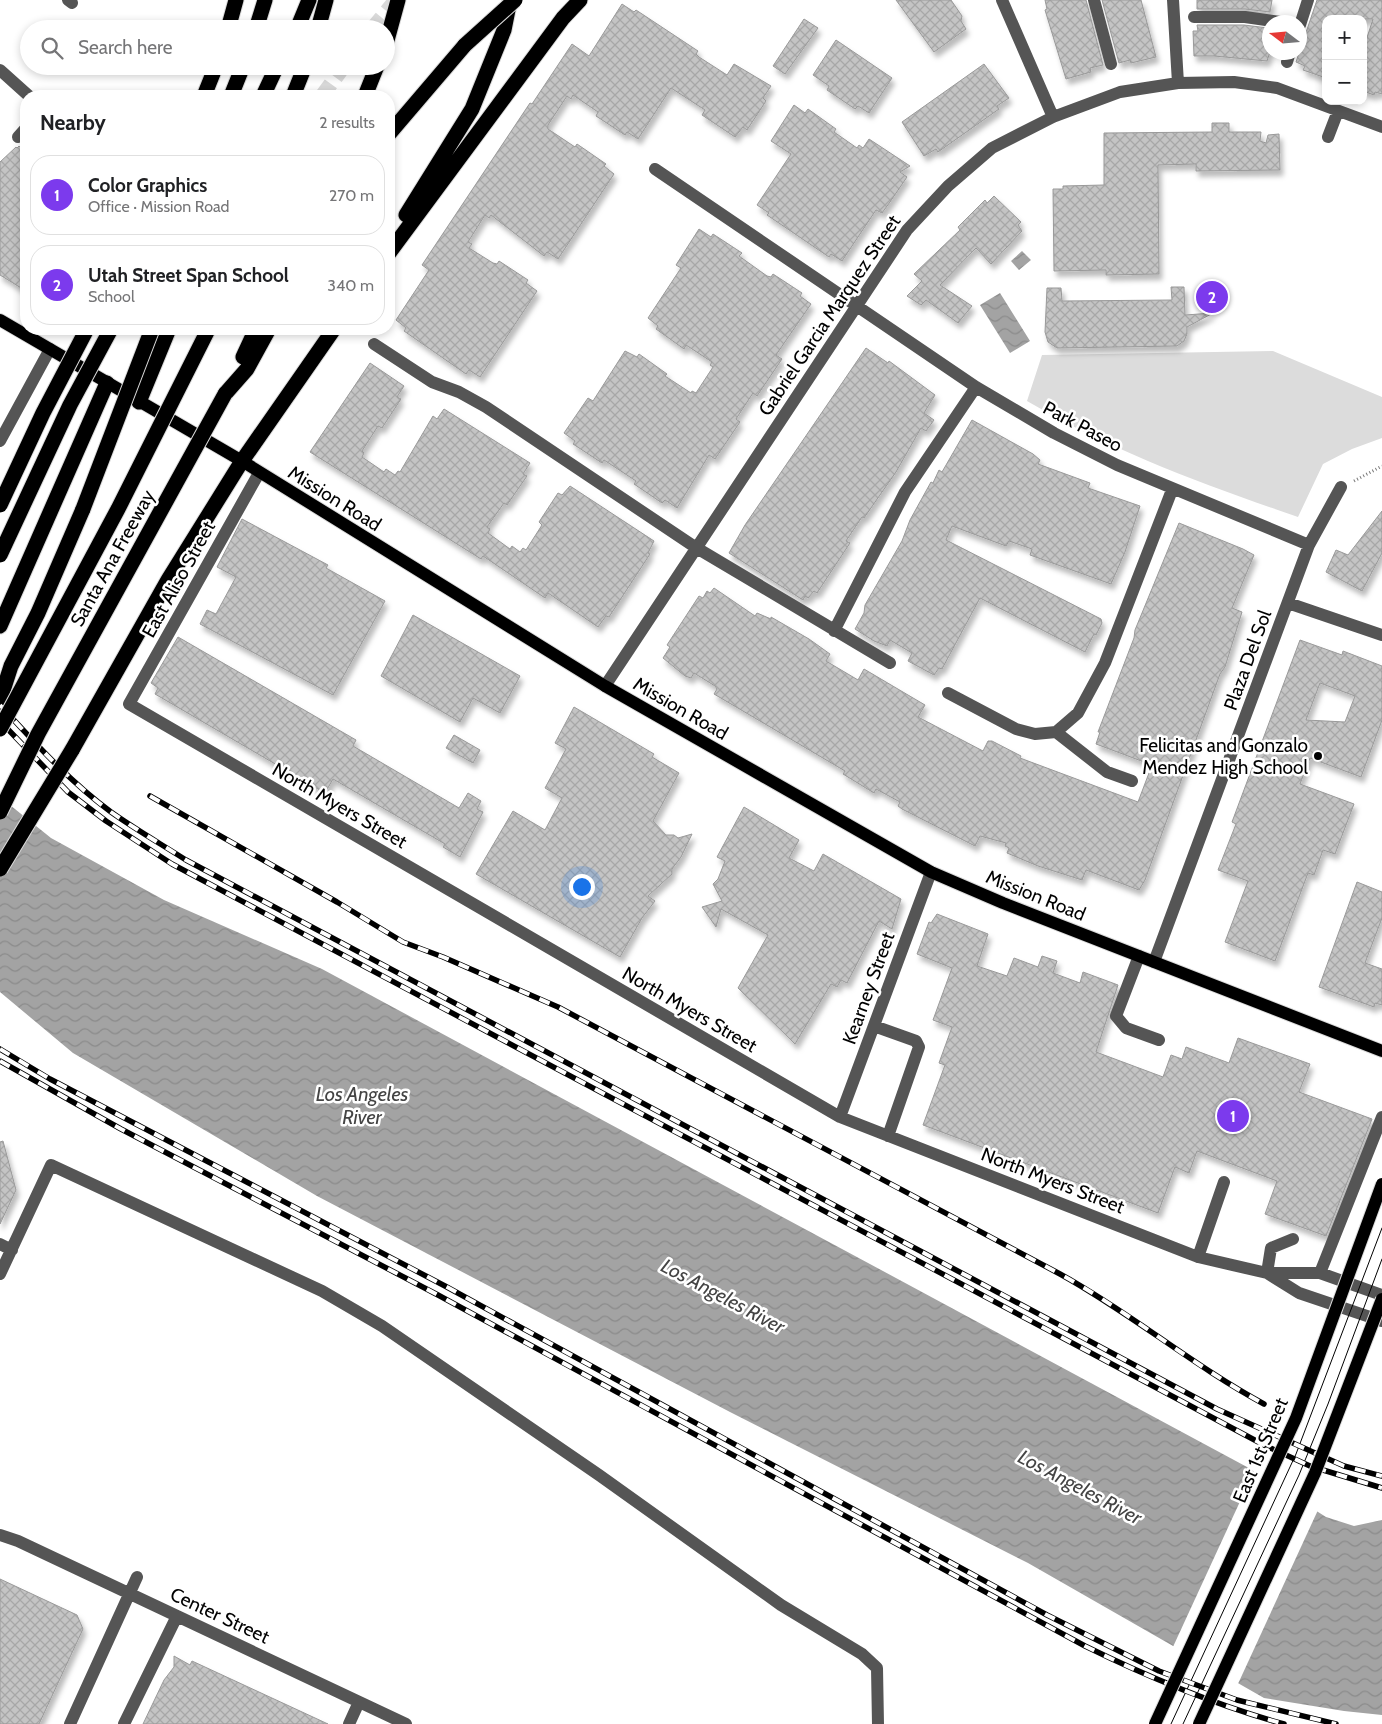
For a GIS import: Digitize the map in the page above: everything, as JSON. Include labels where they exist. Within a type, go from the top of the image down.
[{"type":"highway","points":[[230,20],[236,0]]},
{"type":"highway","points":[[259,20],[265,0]]},
{"type":"highway","points":[[300,20],[309,0]]},
{"type":"highway","points":[[320,20],[326,0]]},
{"type":"highway","points":[[393,20],[398,0]]},
{"type":"highway","points":[[395,232],[472,109],[504,30],[510,0]]},
{"type":"highway","points":[[395,127],[465,45],[515,0]]},
{"type":"highway","points":[[395,245],[563,18],[580,0]]},
{"type":"highway","points":[[206,90],[212,75]]},
{"type":"highway","points":[[233,90],[239,75]]},
{"type":"highway","points":[[266,90],[273,75]]},
{"type":"highway","points":[[295,90],[301,75]]},
{"type":"highway","points":[[367,90],[373,75]]},
{"type":"highway","points":[[0,505],[42,413],[83,335]]},
{"type":"highway","points":[[0,555],[66,414],[107,335]]},
{"type":"highway","points":[[0,700],[11,666],[38,612],[83,509],[150,335]]},
{"type":"highway","points":[[139,402],[167,335]]},
{"type":"highway","name":"Santa Ana Freeway","points":[[0,729],[118,508],[205,335]]},
{"type":"highway","points":[[225,394],[253,335]]},
{"type":"highway","name":"Santa Ana Freeway","points":[[0,812],[38,734],[225,394],[247,369],[266,335]]},
{"type":"highway","points":[[0,869],[72,750],[168,580],[242,461],[330,335]]},
{"type":"highway","points":[[0,626],[107,383]]},
{"type":"main road","name":"Mission Road","points":[[0,320],[20,332]]},
{"type":"main road","name":"Mission Road","points":[[26,335],[242,461],[604,686],[931,872],[1003,903],[1382,1051]]},
{"type":"main road","name":"East 1st Street","points":[[1155,1724],[1296,1418],[1382,1184]]},
{"type":"main road","points":[[1199,1724],[1315,1473],[1382,1299]]},
{"type":"street","points":[[1002,0],[1053,117]]},
{"type":"street","points":[[1094,0],[1111,64]]},
{"type":"street","points":[[1173,0],[1178,83]]},
{"type":"street","points":[[1303,15],[1308,0]]},
{"type":"street","points":[[1194,17],[1245,17],[1262,19]]},
{"type":"street","points":[[0,70],[22,90]]},
{"type":"street","name":"Gabriel Garcia Marquez Street","points":[[604,686],[907,230],[948,186],[992,148],[1053,117],[1120,92],[1178,83],[1234,82],[1277,88],[1382,127]]},
{"type":"street","points":[[1328,137],[1338,111]]},
{"type":"street","name":"Park Paseo","points":[[655,169],[976,387],[1061,437],[1172,490],[1309,546]]},
{"type":"street","points":[[374,344],[432,382],[460,392],[486,408],[694,548],[890,663]]},
{"type":"street","points":[[0,441],[50,349]]},
{"type":"street","points":[[834,631],[905,492],[976,387]]},
{"type":"street","name":"East Aliso Street","points":[[129,704],[259,473]]},
{"type":"street","name":"Plaza Del Sol","points":[[1154,962],[1309,546],[1341,487]]},
{"type":"street","points":[[948,694],[1016,729],[1035,734],[1056,732],[1078,713],[1105,663],[1172,490]]},
{"type":"street","points":[[1288,603],[1382,635]]},
{"type":"street","name":"North Myers Street","points":[[129,704],[840,1117],[1198,1256],[1267,1273],[1320,1273],[1382,1295]]},
{"type":"street","points":[[1056,732],[1107,772],[1132,781]]},
{"type":"street","name":"Kearney Street","points":[[840,1117],[931,872]]},
{"type":"street","points":[[1140,956],[1116,1016],[1126,1028],[1159,1040]]},
{"type":"street","points":[[874,1026],[916,1040],[919,1047],[888,1136]]},
{"type":"street","points":[[1320,1273],[1382,1117]]},
{"type":"street","points":[[0,1274],[6,1247],[52,1165],[322,1290],[382,1326],[598,1475],[781,1605],[862,1654],[877,1668],[878,1724]]},
{"type":"street","points":[[1198,1256],[1224,1182]]},
{"type":"street","points":[[1267,1273],[1271,1248],[1293,1239]]},
{"type":"street","name":"North Myers Street","points":[[1267,1273],[1299,1293],[1382,1321]]},
{"type":"street","name":"Center Street","points":[[0,1526],[18,1541]]},
{"type":"street","name":"Center Street","points":[[0,1535],[18,1541],[406,1724]]},
{"type":"street","points":[[70,1724],[137,1577]]},
{"type":"street","points":[[124,1724],[177,1616]]},
{"type":"street","points":[[349,1724],[359,1702]]},
{"type":"path","points":[[1341,487],[1382,466]]},
{"type":"shaded area","points":[[1273,351],[1382,397],[1382,438],[1352,449],[1323,464],[1298,517],[1160,466],[1092,436],[1027,401],[1042,355]]},
{"type":"water","points":[[1022,251],[1031,260],[1019,270],[1011,261]]},
{"type":"water","points":[[1000,293],[1030,341],[1010,353],[980,305]]},
{"type":"water","name":"Los Angeles River","points":[[0,797],[51,838],[164,900],[322,969],[1247,1467],[1326,1517],[1354,1526],[1382,1520],[1382,1715],[1264,1698],[1028,1563],[730,1412],[317,1196],[73,1053],[0,992]]},
{"type":"pier","points":[[1255,1469],[1318,1510],[1237,1686],[1172,1649]]},
{"type":"building","points":[[896,0],[951,0],[962,16],[961,21],[966,29],[934,52]]},
{"type":"building","points":[[1045,0],[1086,0],[1103,65],[1090,68],[1091,72],[1066,79],[1045,10],[1047,9]]},
{"type":"building","points":[[1102,0],[1141,0],[1156,57],[1131,63],[1130,60],[1119,63]]},
{"type":"building","points":[[1197,0],[1272,0],[1270,12],[1245,9],[1197,9]]},
{"type":"building","points":[[1317,0],[1382,0],[1382,94],[1375,92],[1374,95],[1367,92],[1367,38],[1373,19],[1367,19],[1367,15],[1322,15],[1322,77],[1303,70],[1305,66],[1296,62],[1297,60],[1307,60],[1307,30]]},
{"type":"building","points":[[622,4],[634,12],[636,10],[698,51],[696,54],[699,57],[727,75],[734,64],[771,86],[763,98],[766,101],[747,130],[743,127],[735,137],[702,115],[705,110],[671,88],[638,139],[627,132],[625,135],[596,116],[598,112],[573,95],[571,99],[567,96],[548,125],[548,129],[575,147],[577,144],[606,164],[604,166],[614,174],[558,259],[547,252],[544,256],[491,215],[489,218],[485,215],[468,242],[472,244],[469,248],[493,263],[497,264],[499,261],[528,280],[526,283],[537,291],[480,377],[469,370],[466,374],[404,331],[406,328],[396,320],[429,270],[422,265],[530,103],[532,104],[572,44],[589,56]]},
{"type":"building","points":[[804,19],[818,28],[785,74],[773,66]]},
{"type":"building","points":[[1197,25],[1244,25],[1262,27],[1262,60],[1267,61],[1194,56],[1193,31],[1198,31]]},
{"type":"building","points":[[836,40],[892,78],[869,113],[858,106],[855,109],[827,90],[829,86],[813,75]]},
{"type":"building","points":[[984,64],[1009,98],[997,106],[999,109],[938,152],[936,149],[924,156],[902,122]]},
{"type":"building","points":[[794,105],[805,113],[808,109],[836,129],[834,132],[857,148],[859,145],[863,148],[869,139],[910,166],[900,172],[907,177],[890,202],[882,213],[876,210],[842,261],[831,254],[829,257],[767,215],[769,213],[757,205],[791,154],[771,141]]},
{"type":"building","points":[[1212,123],[1229,123],[1229,132],[1261,132],[1260,141],[1266,143],[1268,135],[1279,134],[1280,170],[1196,171],[1196,164],[1158,165],[1159,274],[1106,275],[1106,270],[1054,271],[1053,189],[1063,189],[1063,186],[1104,185],[1104,133],[1212,132]]},
{"type":"building","points":[[20,147],[20,287],[0,275],[0,162]]},
{"type":"building","points":[[994,196],[1021,222],[1018,225],[1022,231],[991,264],[976,248],[940,285],[972,306],[958,323],[926,300],[921,305],[907,296],[922,281],[914,274],[960,230],[958,227],[985,200],[987,203]]},
{"type":"building","points":[[699,229],[711,237],[713,234],[742,253],[739,256],[767,276],[771,277],[773,274],[802,293],[800,296],[811,304],[776,355],[782,359],[757,396],[753,393],[736,419],[740,422],[715,459],[709,455],[677,508],[665,500],[662,503],[634,484],[636,481],[604,460],[602,463],[573,444],[575,441],[564,433],[588,398],[593,401],[625,351],[637,357],[639,354],[667,374],[665,376],[691,393],[692,391],[696,393],[713,367],[710,365],[712,362],[686,345],[684,349],[656,329],[658,326],[648,318],[681,268],[676,265]]},
{"type":"building","points":[[1171,287],[1184,287],[1185,315],[1213,313],[1187,327],[1184,341],[1177,346],[1057,348],[1048,342],[1045,332],[1047,288],[1061,288],[1062,301],[1172,300]]},
{"type":"building","points":[[866,348],[888,363],[889,361],[935,395],[924,413],[934,420],[926,431],[921,428],[896,472],[846,541],[850,543],[817,593],[814,591],[808,598],[805,596],[803,600],[729,553],[745,525]]},
{"type":"building","points":[[370,363],[404,386],[397,397],[401,399],[382,428],[378,426],[362,451],[364,453],[362,457],[384,472],[386,469],[395,475],[398,471],[400,472],[433,416],[437,419],[444,409],[530,463],[523,474],[527,476],[507,505],[504,503],[487,527],[490,529],[488,533],[510,549],[512,546],[520,552],[523,548],[526,550],[542,525],[539,522],[558,493],[562,495],[570,486],[654,541],[648,553],[650,554],[609,617],[606,616],[598,627],[548,593],[545,598],[483,556],[481,559],[310,452]]},
{"type":"building","points":[[972,420],[1033,454],[1040,460],[1038,464],[1090,483],[1088,488],[1140,506],[1125,552],[1111,584],[1030,555],[1032,549],[1009,541],[1006,546],[952,526],[946,540],[1101,619],[1102,623],[1085,652],[980,598],[942,669],[939,668],[934,675],[908,661],[912,653],[890,640],[887,646],[874,641],[855,629],[864,613],[865,605],[902,541],[910,520],[931,482],[933,483],[939,470],[942,472]]},
{"type":"building","points":[[1382,511],[1382,553],[1362,591],[1326,572],[1336,550],[1348,555]]},
{"type":"building","points":[[242,519],[328,565],[326,568],[385,601],[333,695],[200,624],[207,610],[216,614],[236,577],[217,567]]},
{"type":"building","points":[[1179,523],[1254,555],[1232,608],[1242,612],[1225,667],[1220,674],[1145,880],[1139,890],[1086,870],[1082,880],[1038,866],[1007,853],[1009,848],[1005,846],[1006,843],[980,836],[975,846],[902,809],[898,806],[900,802],[876,789],[874,793],[843,774],[845,771],[714,694],[717,689],[715,686],[694,673],[691,678],[685,676],[663,658],[670,647],[667,645],[699,596],[703,598],[707,591],[710,593],[714,588],[755,616],[757,613],[771,619],[771,617],[809,639],[830,654],[826,661],[858,680],[864,669],[925,705],[918,717],[983,751],[988,741],[992,741],[1021,756],[1020,758],[1138,802],[1152,765],[1096,744],[1100,732],[1098,732],[1134,638],[1135,630]]},
{"type":"building","points":[[413,615],[520,676],[500,713],[473,698],[460,722],[381,676]]},
{"type":"building","points":[[178,637],[356,740],[353,746],[459,808],[468,793],[481,801],[477,809],[483,812],[460,857],[443,847],[445,844],[333,779],[325,793],[155,694],[158,688],[151,683]]},
{"type":"building","points":[[1300,640],[1342,655],[1343,651],[1382,666],[1382,720],[1361,777],[1310,758],[1300,784],[1354,804],[1335,854],[1323,850],[1314,875],[1308,873],[1275,961],[1225,942],[1248,881],[1218,870],[1236,824],[1232,822]],"holes":[[[1320,683],[1355,696],[1345,722],[1306,720]]]},
{"type":"building","points":[[574,707],[654,754],[652,757],[679,773],[653,821],[666,835],[674,835],[678,838],[692,834],[681,857],[672,869],[672,874],[648,896],[655,901],[642,918],[620,957],[476,874],[513,811],[545,830],[562,798],[545,788],[566,749],[555,743]]},
{"type":"building","points":[[454,735],[480,750],[473,763],[446,748]]},
{"type":"building","points":[[744,807],[799,840],[789,858],[814,871],[823,854],[901,899],[892,929],[879,921],[847,983],[841,980],[837,987],[831,984],[795,1044],[738,988],[768,935],[721,909],[716,927],[702,907],[722,901],[713,884],[718,879],[725,861],[717,857]]},
{"type":"building","points":[[1357,882],[1382,892],[1382,918],[1365,963],[1382,969],[1382,1005],[1375,1003],[1374,1007],[1319,987]]},
{"type":"building","points":[[937,914],[988,934],[977,966],[1007,976],[1014,958],[1038,967],[1042,956],[1057,961],[1053,973],[1080,983],[1083,972],[1118,985],[1096,1052],[1163,1077],[1171,1055],[1182,1059],[1186,1047],[1229,1063],[1238,1038],[1310,1064],[1299,1092],[1372,1119],[1326,1236],[1265,1214],[1277,1181],[1197,1151],[1189,1173],[1175,1167],[1158,1213],[923,1125],[945,1065],[939,1063],[952,1027],[933,1020],[952,968],[917,954],[929,922],[931,923]]},
{"type":"building","points":[[3,1141],[16,1190],[0,1224],[0,1142]]},
{"type":"building","points":[[0,1579],[77,1615],[83,1629],[39,1724],[0,1724]]},
{"type":"building","points":[[174,1656],[190,1665],[192,1661],[328,1724],[143,1724],[164,1680],[174,1667]]},
{"type":"tunnel","points":[[379,20],[396,0]]},
{"type":"tunnel","points":[[326,90],[337,75]]},
{"type":"tram line","points":[[1171,1724],[1296,1454],[1382,1228]]},
{"type":"tram line","points":[[1183,1724],[1299,1475],[1328,1404],[1382,1259]]},
{"type":"railway","points":[[0,705],[53,762],[81,788],[111,812],[186,860],[1217,1409],[1344,1466],[1382,1476]]},
{"type":"railway","points":[[0,721],[68,792],[106,821],[172,864],[1264,1445],[1310,1466],[1382,1488]]},
{"type":"railway","points":[[150,796],[337,902],[403,942],[443,957],[558,1007],[1060,1274],[1112,1305],[1237,1389],[1264,1404]]},
{"type":"railway","points":[[0,1049],[50,1079],[445,1286],[1047,1615],[1159,1671],[1237,1700],[1336,1724]]},
{"type":"railway","points":[[0,1061],[121,1129],[438,1295],[1085,1646],[1183,1690],[1258,1717],[1284,1724]]},
{"type":"place","name":"Utah Street Span School","points":[[1212,297]]},
{"type":"place","name":"Felicitas and Gonzalo Mendez High School","points":[[1318,756]]},
{"type":"place","name":"Color Graphics","points":[[1233,1116]]}]
